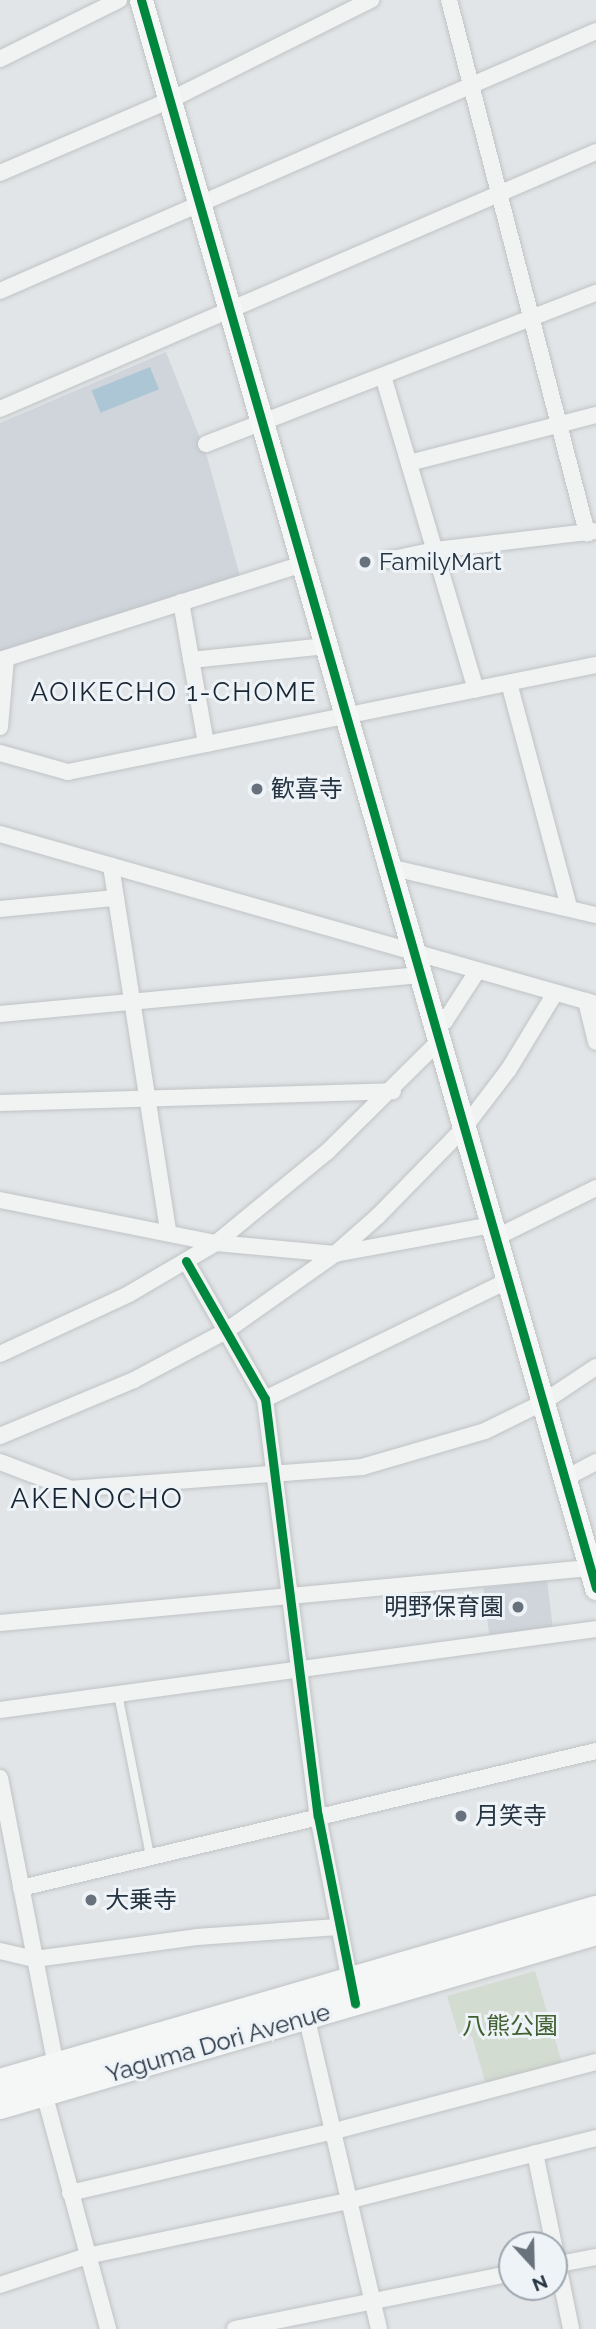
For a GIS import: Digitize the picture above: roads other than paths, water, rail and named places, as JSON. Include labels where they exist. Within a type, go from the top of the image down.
[{"type":"main road","name":"Yaguma Dori Avenue","points":[[352,1993],[596,1909]]},
{"type":"main road","name":"Yaguma Dori Avenue","points":[[0,2106],[304,2007],[596,1932]]},
{"type":"main road","name":"Yaguma Dori Avenue","points":[[0,2082],[56,2065],[304,2007]]},
{"type":"street","points":[[0,59],[119,0]]},
{"type":"street","points":[[0,1623],[289,1597],[593,1578],[141,0]]},
{"type":"street","points":[[0,173],[170,100],[371,0]]},
{"type":"street","points":[[388,560],[435,550],[592,532],[559,426],[449,0]]},
{"type":"street","points":[[0,291],[596,31]]},
{"type":"street","points":[[0,410],[596,152]]},
{"type":"street","points":[[206,444],[596,293]]},
{"type":"street","points":[[383,376],[476,689]]},
{"type":"street","points":[[409,463],[596,415]]},
{"type":"street","points":[[0,727],[3,659],[303,564]]},
{"type":"street","points":[[181,602],[205,744]]},
{"type":"street","points":[[191,660],[326,646]]},
{"type":"street","points":[[0,753],[68,772],[596,665]]},
{"type":"street","points":[[509,683],[569,907]]},
{"type":"street","points":[[0,834],[111,866],[417,965],[476,973],[591,1003],[596,1042]]},
{"type":"street","points":[[111,866],[168,1232]]},
{"type":"street","points":[[389,867],[596,915]]},
{"type":"street","points":[[0,909],[116,898]]},
{"type":"street","points":[[0,1014],[132,1001],[417,965]]},
{"type":"street","points":[[0,1354],[68,1326],[186,1261],[277,1196],[393,1091],[445,1021],[476,973]]},
{"type":"street","points":[[0,1436],[134,1380],[226,1331],[335,1254],[378,1216],[464,1128],[509,1069],[555,993]]},
{"type":"street","points":[[0,1103],[393,1091]]},
{"type":"street","points":[[0,1200],[216,1242],[335,1254],[493,1232],[596,1188]]},
{"type":"street","points":[[186,1261],[265,1399],[318,1816],[352,1993]]},
{"type":"street","points":[[265,1399],[508,1281]]},
{"type":"street","points":[[0,1462],[71,1489],[274,1476],[362,1466],[434,1448],[542,1404],[596,1367]]},
{"type":"street","points":[[564,1479],[596,1462]]},
{"type":"street","points":[[0,1710],[596,1629]]},
{"type":"street","points":[[21,1888],[596,1751]]},
{"type":"street","points":[[1,1783],[56,2065]]},
{"type":"street","points":[[0,1951],[35,1959],[197,1937],[338,1927]]},
{"type":"street","points":[[304,2007],[347,2201],[379,2329]]},
{"type":"street","points":[[70,2193],[331,2132],[596,2062]]},
{"type":"street","points":[[44,2093],[108,2329]]},
{"type":"street","points":[[0,2284],[87,2256],[347,2201],[596,2138]]},
{"type":"street","points":[[535,2153],[550,2231]]},
{"type":"street","points":[[568,2262],[596,2256]]},
{"type":"street","points":[[237,2329],[498,2276]]},
{"type":"street","points":[[565,2301],[571,2329]]},
{"type":"lane","points":[[118,1694],[150,1856]]},
{"type":"water","points":[[150,367],[159,389],[101,413],[92,391]]},
{"type":"place","name":"FamilyMart","points":[[365,562]]},
{"type":"place","name":"歓喜寺","points":[[257,789]]},
{"type":"place","name":"明野保育園","points":[[518,1607]]},
{"type":"place","name":"月笑寺","points":[[461,1816]]},
{"type":"place","name":"大乗寺","points":[[91,1900]]},
{"type":"district","name":"AOIKECHO 1-CHOME","points":[[174,693]]},
{"type":"district","name":"AKENOCHO","points":[[97,1499]]},
{"type":"park label","name":"八熊公園","points":[[510,2026]]}]
